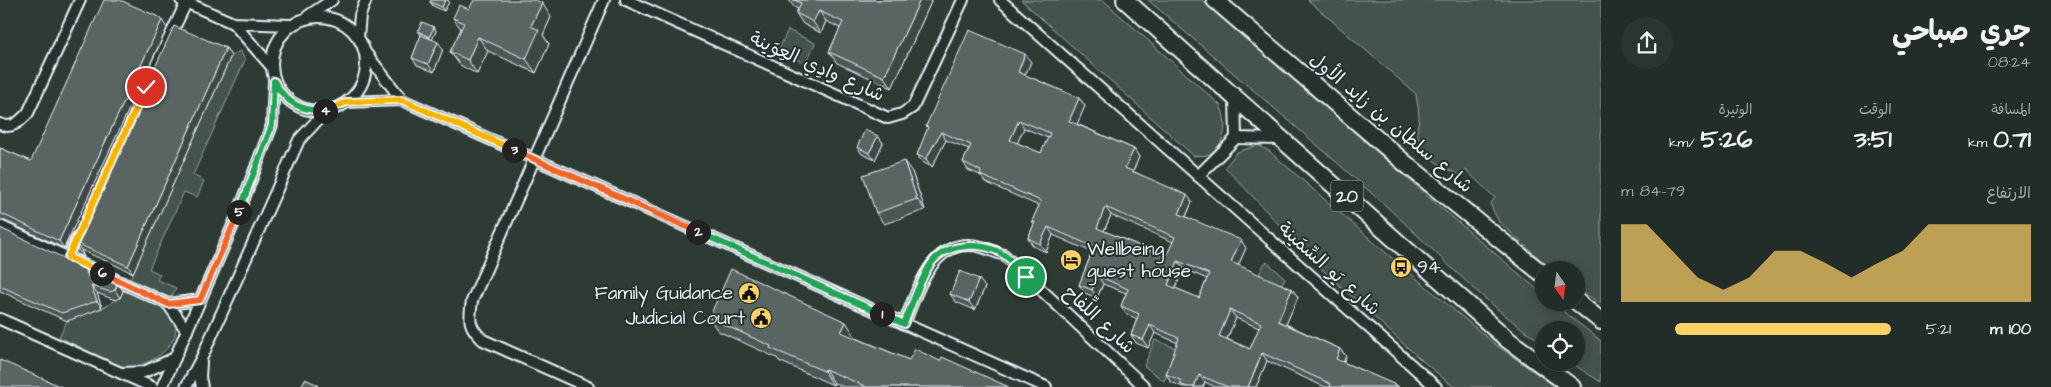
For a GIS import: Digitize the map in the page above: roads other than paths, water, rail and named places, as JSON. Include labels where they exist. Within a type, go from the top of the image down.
[{"type":"main road","name":"20","points":[[1125,0],[1508,340],[1572,387]]},
{"type":"main road","name":"شارع سلطان بن زايد الأول","points":[[1215,0],[1406,164],[1535,268]]},
{"type":"main road","points":[[1585,308],[1601,321]]},
{"type":"street","points":[[0,124],[4,126],[16,125],[28,113],[80,0]]},
{"type":"street","points":[[162,387],[238,214],[272,125],[274,81],[271,66],[272,51],[279,36],[290,26],[332,0]]},
{"type":"street","points":[[358,37],[360,15],[366,0]]},
{"type":"street","points":[[588,387],[483,340],[474,331],[469,319],[472,301],[604,0]]},
{"type":"street","name":"شارع وادِي العِوَينة","points":[[626,0],[888,118],[902,114],[913,107],[963,0]]},
{"type":"street","name":"شارع يَو السِّمَينة","points":[[1000,0],[1436,387]]},
{"type":"street","points":[[147,85],[183,1],[233,23],[290,26]]},
{"type":"street","points":[[305,18],[320,16],[335,19],[348,26],[358,37],[365,52],[402,100]]},
{"type":"street","points":[[233,23],[271,66]]},
{"type":"street","points":[[347,102],[357,92],[364,80],[365,52]]},
{"type":"street","points":[[274,81],[282,95],[294,105],[310,110],[326,111]]},
{"type":"street","points":[[1198,176],[1236,138],[1235,96]]},
{"type":"street","points":[[186,387],[202,356],[299,140],[326,111],[347,102],[402,100],[1046,387]]},
{"type":"street","points":[[1236,138],[1283,140]]},
{"type":"street","points":[[0,226],[168,304],[186,331]]},
{"type":"street","points":[[68,257],[81,230]]},
{"type":"street","name":"شارع اللِّفاح","points":[[904,324],[932,261],[947,250],[963,246],[977,246],[1004,255],[1145,387]]},
{"type":"street","points":[[168,304],[200,300]]},
{"type":"street","points":[[0,319],[152,387]]},
{"type":"street","points":[[202,356],[200,377],[202,387]]},
{"type":"street","points":[[116,371],[130,374],[144,372],[175,358]]},
{"type":"place","name":"Wellbeing guest house","points":[[1071,260]]},
{"type":"place","name":"94","points":[[1401,267]]},
{"type":"place","name":"Family Guidance","points":[[749,293]]},
{"type":"place","name":"Judicial Court","points":[[761,318]]}]
